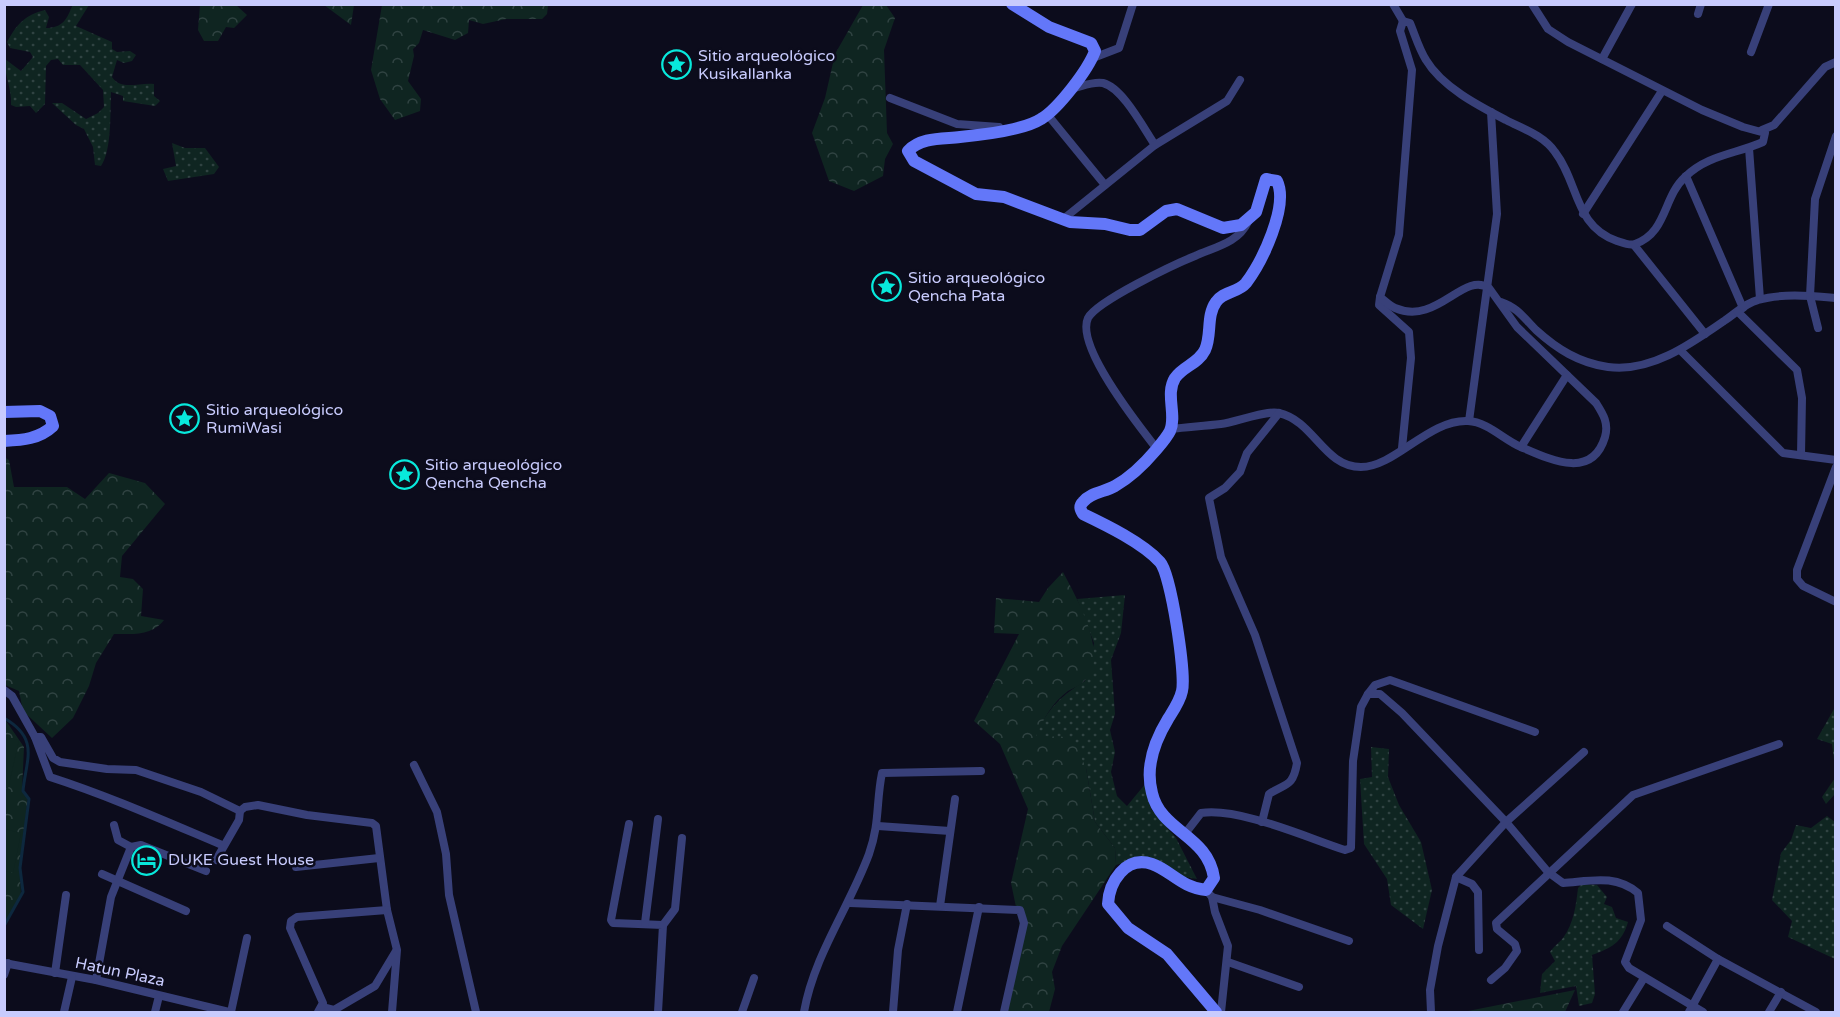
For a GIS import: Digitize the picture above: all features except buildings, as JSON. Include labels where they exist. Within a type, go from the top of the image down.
[{"type":"main road","points":[[1012,4],[1049,27],[1091,43],[1095,51],[1092,58],[1070,90],[1042,119],[1020,126],[923,141],[913,145],[908,154],[914,161],[976,194],[1004,197],[1062,220],[1140,230],[1166,211],[1177,209],[1222,228],[1241,225],[1256,212],[1266,179],[1277,181],[1280,187],[1280,205],[1266,246],[1247,282],[1217,299],[1212,308],[1209,339],[1204,352],[1195,363],[1177,375],[1173,382],[1170,392],[1171,429],[1157,449],[1118,484],[1090,496],[1081,504],[1080,510],[1154,557],[1167,574],[1183,672],[1182,691],[1157,737],[1150,761],[1149,777],[1152,795],[1172,825],[1206,852],[1213,867],[1214,878],[1209,893],[1196,889],[1153,864],[1140,863],[1120,872],[1109,892],[1108,904],[1128,928],[1167,954],[1216,1012]]},
{"type":"main road","points":[[4,412],[40,411],[50,416],[53,426],[41,435],[4,441]]},
{"type":"street","points":[[1092,58],[1119,48],[1133,4]]},
{"type":"street","points":[[1393,4],[1403,21],[1410,23],[1427,62],[1441,78],[1491,112],[1546,142],[1556,153],[1583,214],[1598,234],[1634,245],[1705,334]]},
{"type":"street","points":[[1532,4],[1548,29],[1662,91],[1743,127],[1762,130],[1774,125],[1825,67],[1836,62]]},
{"type":"street","points":[[1602,59],[1632,4]]},
{"type":"street","points":[[1698,14],[1701,4]]},
{"type":"street","points":[[1751,52],[1769,4]]},
{"type":"street","points":[[1402,448],[1411,358],[1409,332],[1379,305],[1399,235],[1412,70],[1400,31],[1403,21]]},
{"type":"street","points":[[1062,220],[1155,145],[1227,101],[1240,80]]},
{"type":"street","points":[[1070,90],[1094,83],[1113,87],[1123,97],[1155,145]]},
{"type":"street","points":[[1583,214],[1662,91]]},
{"type":"street","points":[[890,98],[957,124],[990,128],[1020,126]]},
{"type":"street","points":[[1469,421],[1489,288],[1497,214],[1491,112]]},
{"type":"street","points":[[1047,114],[1105,185]]},
{"type":"street","points":[[1634,245],[1659,228],[1671,198],[1686,176],[1705,161],[1762,142],[1766,137],[1762,130]]},
{"type":"street","points":[[1818,328],[1810,296],[1815,200],[1836,136]]},
{"type":"street","points":[[1749,148],[1760,299]]},
{"type":"street","points":[[1686,176],[1740,310],[1797,370],[1802,398],[1801,455]]},
{"type":"street","points":[[1157,449],[1103,373],[1089,344],[1086,328],[1089,316],[1120,293],[1190,258],[1234,240],[1249,220]]},
{"type":"street","points":[[1171,429],[1279,413],[1310,432],[1335,459],[1349,466],[1378,464],[1402,448],[1449,424],[1469,421],[1487,427],[1521,447],[1573,465],[1585,464],[1604,439],[1605,417],[1596,403],[1517,327],[1489,288],[1474,284],[1464,287],[1446,302],[1430,309],[1417,311],[1394,308],[1380,297]]},
{"type":"street","points":[[1501,302],[1512,306],[1558,348],[1574,358],[1609,368],[1651,362],[1680,350],[1760,299],[1810,296],[1836,298]]},
{"type":"street","points":[[1680,350],[1783,453],[1836,460]]},
{"type":"street","points":[[1521,447],[1567,375]]},
{"type":"street","points":[[1262,822],[1269,794],[1288,785],[1295,776],[1297,763],[1255,635],[1221,556],[1209,498],[1225,488],[1240,472],[1247,453],[1279,413]]},
{"type":"street","points":[[1836,467],[1797,570],[1797,579],[1803,586],[1836,602]]},
{"type":"street","points":[[1184,835],[1201,813],[1218,812],[1262,822],[1345,850],[1351,848],[1353,761],[1361,707],[1375,685],[1390,680],[1535,732]]},
{"type":"street","points":[[4,690],[12,696],[35,737],[50,777],[131,806],[222,845]]},
{"type":"street","points":[[1368,694],[1380,694],[1402,713],[1506,822],[1548,872],[1563,883],[1617,880],[1626,883],[1638,893],[1642,905],[1641,920],[1625,962],[1629,968],[1691,1010],[1703,1012]]},
{"type":"street","points":[[35,737],[41,737],[53,758],[60,762],[107,770],[136,770],[201,792],[240,811]]},
{"type":"street","points":[[1491,980],[1517,951],[1515,944],[1497,929],[1497,923],[1548,872],[1641,790],[1779,744]]},
{"type":"street","points":[[1431,1012],[1430,990],[1456,877],[1506,822],[1584,752]]},
{"type":"street","points":[[414,765],[437,812],[446,854],[449,895],[476,1012]]},
{"type":"street","points":[[804,1012],[824,947],[850,903],[878,826],[882,772],[981,771]]},
{"type":"street","points":[[940,906],[955,799]]},
{"type":"street","points":[[216,860],[222,845],[238,820],[240,811],[245,807],[258,805],[307,815],[367,821],[376,826],[387,910],[397,950],[392,1012]]},
{"type":"street","points":[[645,923],[658,819]]},
{"type":"street","points":[[629,824],[611,920],[614,923],[663,925]]},
{"type":"street","points":[[114,825],[118,840],[133,846],[141,845],[206,871]]},
{"type":"street","points":[[878,826],[950,831]]},
{"type":"street","points":[[658,1012],[663,925],[675,909],[682,838]]},
{"type":"street","points":[[96,980],[111,897],[133,846]]},
{"type":"street","points":[[296,867],[379,858]]},
{"type":"street","points":[[102,874],[186,911]]},
{"type":"street","points":[[1456,877],[1472,884],[1478,892],[1479,950]]},
{"type":"street","points":[[1209,893],[1349,941]]},
{"type":"street","points":[[1209,893],[1228,946],[1221,1012]]},
{"type":"street","points":[[56,973],[66,895]]},
{"type":"street","points":[[850,903],[1020,910],[1024,923],[1004,1012]]},
{"type":"street","points":[[893,1012],[898,950],[907,904]]},
{"type":"street","points":[[957,1012],[979,907]]},
{"type":"street","points":[[387,910],[297,917],[291,921],[290,928],[320,1010],[334,1011],[375,986],[397,950]]},
{"type":"street","points":[[1667,926],[1718,958],[1816,1012]]},
{"type":"street","points":[[230,1012],[247,938]]},
{"type":"street","points":[[1691,1010],[1718,958]]},
{"type":"street","points":[[1228,962],[1299,987]]},
{"type":"street","points":[[4,975],[6,963]]},
{"type":"street","name":"Hatun Plaza","points":[[6,963],[96,980],[230,1012]]},
{"type":"street","points":[[64,1012],[72,977]]},
{"type":"street","points":[[742,1012],[754,978]]},
{"type":"street","points":[[1623,1012],[1644,978]]},
{"type":"street","points":[[1769,1012],[1781,992]]},
{"type":"street","points":[[154,1012],[159,996]]},
{"type":"green space","points":[[73,4],[89,5],[76,26],[112,42],[112,49],[117,52],[130,51],[136,55],[132,61],[124,63],[117,60],[112,77],[120,84],[126,85],[154,84],[154,96],[160,101],[155,106],[123,101],[123,96],[111,92],[109,141],[101,166],[95,165],[93,147],[84,129],[76,125],[52,103],[62,103],[86,119],[104,107],[103,90],[80,65],[63,65],[58,59],[51,60],[46,66],[45,104],[36,113],[30,106],[11,105],[5,59],[21,71],[33,57],[30,52],[10,48],[7,42],[18,25],[38,12],[45,10],[49,17],[46,28],[57,26],[66,18]]},
{"type":"green space","points":[[200,5],[236,5],[247,15],[234,28],[226,27],[218,41],[204,41],[198,30]]},
{"type":"green space","points":[[324,5],[354,5],[351,25]]},
{"type":"green space","points":[[382,5],[548,6],[547,14],[542,19],[506,19],[483,24],[469,20],[468,33],[455,40],[423,30],[419,43],[413,49],[414,56],[408,81],[421,99],[420,111],[395,120],[380,99],[371,70]]},
{"type":"green space","points":[[863,5],[886,5],[895,18],[884,50],[887,133],[893,144],[885,159],[883,176],[854,191],[829,181],[812,133],[825,98],[835,54]]},
{"type":"green space","points":[[172,143],[185,148],[205,148],[219,167],[214,174],[168,181],[163,169],[176,166]]},
{"type":"green space","points":[[4,457],[9,460],[14,487],[67,487],[85,499],[109,473],[145,483],[165,504],[122,556],[120,577],[133,579],[143,589],[141,616],[164,620],[148,631],[135,634],[114,634],[96,663],[89,686],[73,718],[52,738],[23,711],[19,691],[5,685]]},
{"type":"green space","points":[[1063,572],[1076,596],[1088,627],[1094,657],[1091,670],[1084,681],[1057,701],[1045,717],[1036,736],[1072,737],[1086,768],[1095,822],[1115,848],[1116,865],[1062,946],[1052,972],[1055,989],[1049,1012],[1004,1012],[1021,931],[1011,883],[1028,809],[1000,744],[974,721],[1019,634],[994,633],[996,598],[1039,602]]},
{"type":"green space","points":[[1125,595],[1121,633],[1111,660],[1115,714],[1110,730],[1115,752],[1111,772],[1117,796],[1127,806],[1146,783],[1151,809],[1176,838],[1197,879],[1184,877],[1139,858],[1116,865],[1115,848],[1095,822],[1086,768],[1035,736],[1055,704],[1085,681],[1094,643],[1077,599]]},
{"type":"green space","points":[[1836,709],[1835,768],[1832,744],[1817,739]]},
{"type":"green space","points":[[4,718],[24,747],[22,791],[28,797],[20,867],[21,895],[5,922]]},
{"type":"green space","points":[[4,737],[19,740],[8,789],[5,788]]},
{"type":"green space","points":[[1371,747],[1389,749],[1388,777],[1399,805],[1421,842],[1432,890],[1423,929],[1391,905],[1387,879],[1364,844],[1360,779],[1372,777]]},
{"type":"green space","points":[[1835,778],[1835,794],[1826,804],[1822,797]]},
{"type":"green space","points":[[1827,816],[1835,822],[1835,959],[1788,937],[1792,921],[1772,900],[1781,853],[1791,840],[1796,825],[1811,828]]},
{"type":"green space","points":[[4,829],[21,833],[13,873],[5,871]]},
{"type":"green space","points":[[1582,884],[1597,885],[1607,897],[1604,904],[1612,907],[1616,918],[1628,922],[1623,935],[1615,944],[1592,955],[1595,994],[1592,1003],[1579,1006],[1576,986],[1540,993],[1542,974],[1555,961],[1550,952],[1570,926],[1578,888]]},
{"type":"green space","points":[[1575,990],[1565,1012],[1467,1012],[1468,1011]]},
{"type":"waterway","points":[[4,718],[23,734],[27,742],[28,759],[23,791],[29,799],[20,868],[23,892],[4,926]]},
{"type":"place","name":"Sitio arqueológico Kusikallanka","points":[[677,65]]},
{"type":"place","name":"Sitio arqueológico Qencha Pata","points":[[887,287]]},
{"type":"place","name":"Sitio arqueológico RumiWasi","points":[[185,419]]},
{"type":"place","name":"Sitio arqueológico Qencha Qencha","points":[[404,474]]},
{"type":"place","name":"DUKE Guest House","points":[[147,860]]}]
